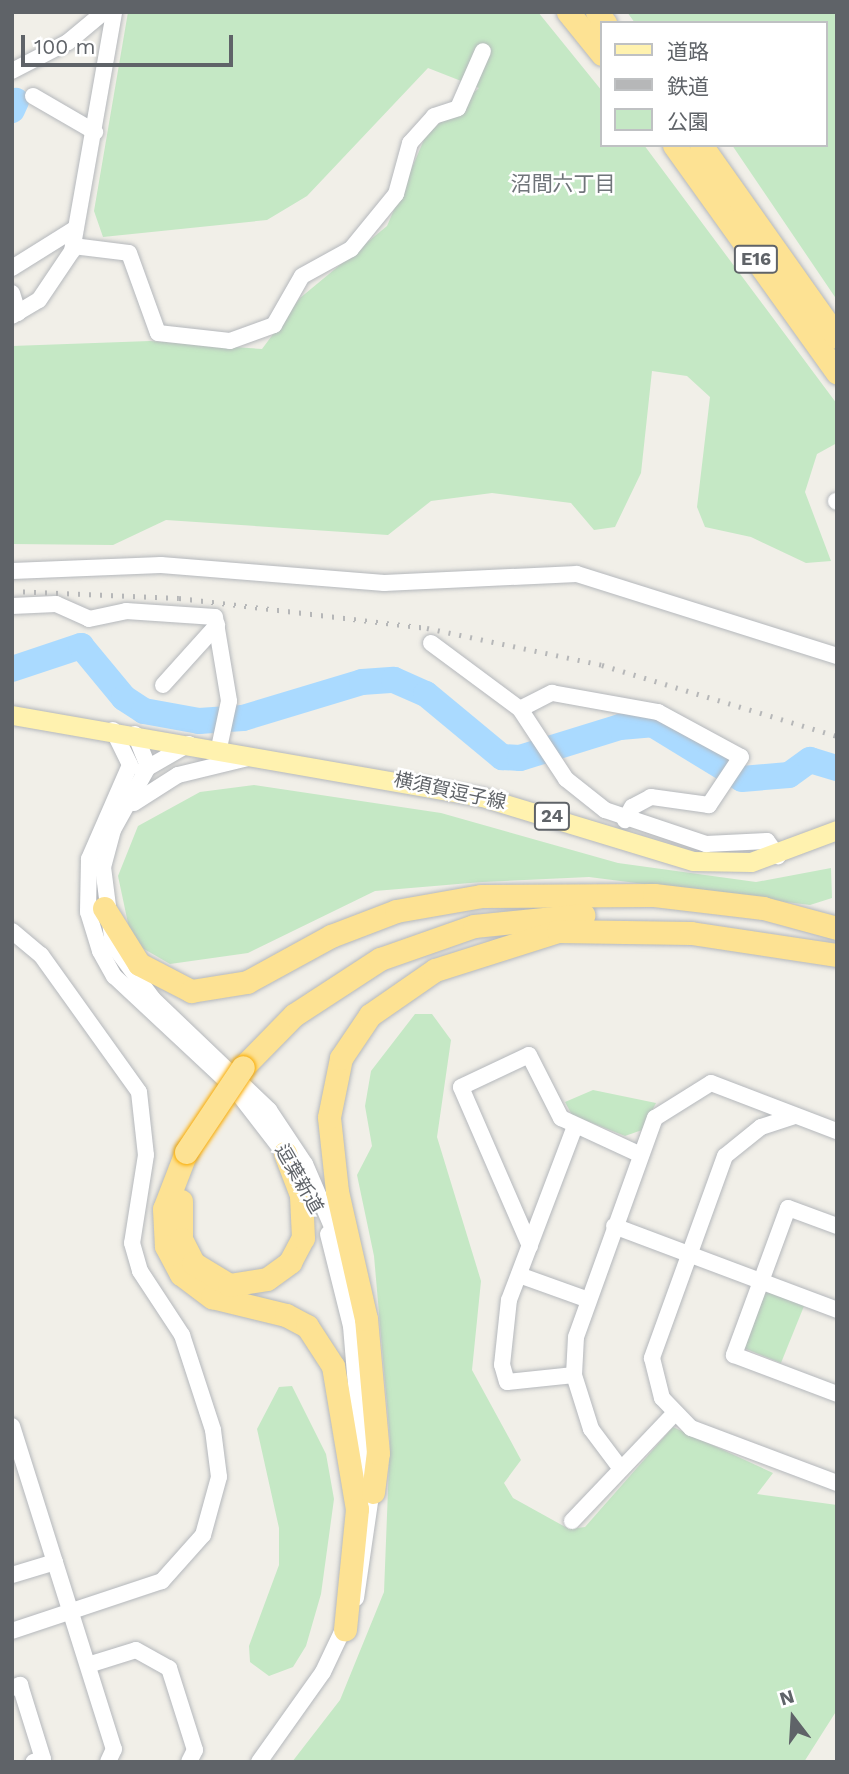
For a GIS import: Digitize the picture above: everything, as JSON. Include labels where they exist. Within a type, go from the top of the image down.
[{"type":"highway","points":[[568,12],[600,52]]},
{"type":"highway","name":"E16","points":[[675,147],[837,373]]},
{"type":"highway","name":"E16","points":[[702,147],[837,337]]},
{"type":"highway","points":[[104,908],[139,964],[191,991],[247,982],[352,927],[461,898],[654,895],[775,911],[829,946],[837,973]]},
{"type":"highway","points":[[345,1629],[356,1497],[333,1366],[307,1326],[286,1315],[212,1297],[181,1274],[166,1246],[164,1209],[192,1155],[247,1071],[278,1029],[340,981],[400,951],[474,926],[596,915],[829,946]]},
{"type":"highway","points":[[247,1071],[318,1013],[380,974],[481,937],[558,930],[691,933],[829,946]]},
{"type":"highway","points":[[373,1492],[378,1453],[366,1319],[330,1136],[335,1075],[354,1034],[410,984],[465,958],[558,930]]},
{"type":"highway","points":[[192,1155],[179,1209],[181,1238],[200,1268],[229,1285],[246,1285],[280,1272],[303,1238],[302,1202],[285,1153]]},
{"type":"main road","name":"24","points":[[12,715],[190,743],[221,741]]},
{"type":"main road","name":"横須賀逗子線","points":[[221,741],[261,755],[482,797],[693,861],[778,856],[837,830]]},
{"type":"street","points":[[12,71],[68,41],[104,12]]},
{"type":"street","points":[[15,315],[63,273],[73,246],[114,12]]},
{"type":"street","points":[[73,246],[129,253],[158,333],[230,341],[274,325],[302,276],[351,249],[396,194],[410,143],[434,116],[458,108],[483,51]]},
{"type":"street","points":[[33,96],[95,132]]},
{"type":"street","points":[[13,262],[76,228]]},
{"type":"street","points":[[12,293],[15,315]]},
{"type":"street","points":[[12,571],[161,565],[384,583],[577,574],[831,655],[837,640]]},
{"type":"street","points":[[12,606],[56,604],[89,620],[126,611],[215,617],[229,706],[221,741]]},
{"type":"street","points":[[163,685],[217,625]]},
{"type":"street","points":[[431,643],[520,709],[550,749],[566,779],[625,820],[706,844],[767,841],[778,856]]},
{"type":"street","points":[[520,709],[552,693],[658,712],[741,757],[738,766],[709,805],[642,799],[625,820]]},
{"type":"street","points":[[113,730],[130,765],[120,804]]},
{"type":"street","points":[[135,734],[148,767]]},
{"type":"street","points":[[120,804],[148,767],[190,743]]},
{"type":"street","points":[[120,804],[178,775],[261,755]]},
{"type":"street","name":"逗葉新道","points":[[120,804],[106,853],[104,908],[124,967],[269,1110],[320,1192],[359,1318],[373,1492],[363,1574],[345,1629],[259,1762]]},
{"type":"street","name":"逗葉新道","points":[[120,804],[93,838],[86,883],[100,951],[114,976],[233,1088],[285,1153],[334,1252],[356,1360],[365,1511],[345,1629]]},
{"type":"street","points":[[12,931],[41,955],[139,1092],[146,1155],[132,1243],[140,1271],[182,1335],[218,1453],[214,1508],[203,1535],[170,1573],[115,1600],[12,1631]]},
{"type":"street","points":[[530,1246],[461,1087],[529,1055],[561,1118],[574,1129],[641,1155]]},
{"type":"street","points":[[621,1469],[591,1429],[574,1375],[586,1299],[655,1118],[711,1083],[837,1131]]},
{"type":"street","points":[[795,1116],[761,1127],[725,1156],[686,1253],[652,1358],[654,1379],[674,1414],[691,1428],[837,1483]]},
{"type":"street","points":[[574,1129],[519,1275],[505,1329],[507,1382],[574,1375]]},
{"type":"street","points":[[837,1226],[788,1208],[734,1355],[837,1394]]},
{"type":"street","points":[[614,1226],[837,1310]]},
{"type":"street","points":[[519,1275],[586,1299]]},
{"type":"street","points":[[572,1521],[674,1414]]},
{"type":"street","points":[[12,1426],[114,1749],[108,1762]]},
{"type":"street","points":[[12,1575],[55,1562]]},
{"type":"street","points":[[88,1665],[136,1650],[169,1668],[195,1750],[188,1762]]},
{"type":"street","points":[[12,1688],[20,1685],[43,1759],[33,1762]]},
{"type":"green space","points":[[128,12],[538,12],[600,89],[600,147],[645,147],[837,404],[837,443],[817,454],[805,492],[831,561],[806,563],[751,537],[705,527],[697,507],[710,397],[687,376],[652,371],[641,473],[615,527],[594,530],[571,503],[492,493],[431,501],[388,535],[166,520],[113,545],[12,544],[12,346],[150,341],[262,349],[300,298],[387,226],[426,135],[479,88],[428,68],[307,196],[267,220],[103,237],[94,211]]},
{"type":"green space","points":[[627,12],[837,12],[837,300],[733,147],[828,147],[828,21],[634,21]]},
{"type":"green space","points":[[254,785],[441,813],[618,863],[756,882],[831,868],[832,898],[810,905],[589,877],[482,882],[375,891],[248,953],[170,964],[132,942],[118,876],[138,826],[200,792]]},
{"type":"green space","points":[[415,1014],[432,1014],[451,1040],[437,1137],[481,1281],[472,1370],[521,1460],[504,1483],[513,1498],[569,1529],[585,1527],[673,1427],[773,1473],[757,1494],[837,1505],[837,1710],[804,1762],[292,1762],[340,1700],[384,1592],[390,1439],[374,1256],[357,1175],[372,1146],[365,1106],[371,1071]]},
{"type":"green space","points":[[593,1090],[656,1103],[642,1130],[625,1136],[572,1115],[565,1102]]},
{"type":"green space","points":[[766,1288],[805,1304],[781,1363],[742,1347]]},
{"type":"green space","points":[[292,1386],[326,1454],[334,1499],[321,1594],[306,1646],[293,1667],[269,1676],[250,1662],[249,1646],[279,1565],[279,1528],[257,1429],[279,1387]]},
{"type":"waterway","points":[[12,110],[16,101]]},
{"type":"waterway","points":[[12,669],[81,646],[124,698],[144,711],[199,721],[243,718],[362,682],[394,680],[426,694],[502,757],[520,758],[620,727],[652,724],[742,779],[789,775],[810,760],[837,768]]},
{"type":"railway","points":[[12,591],[179,598],[427,628],[602,665],[837,736]]},
{"type":"district","name":"沼間六丁目","points":[[563,184]]}]
